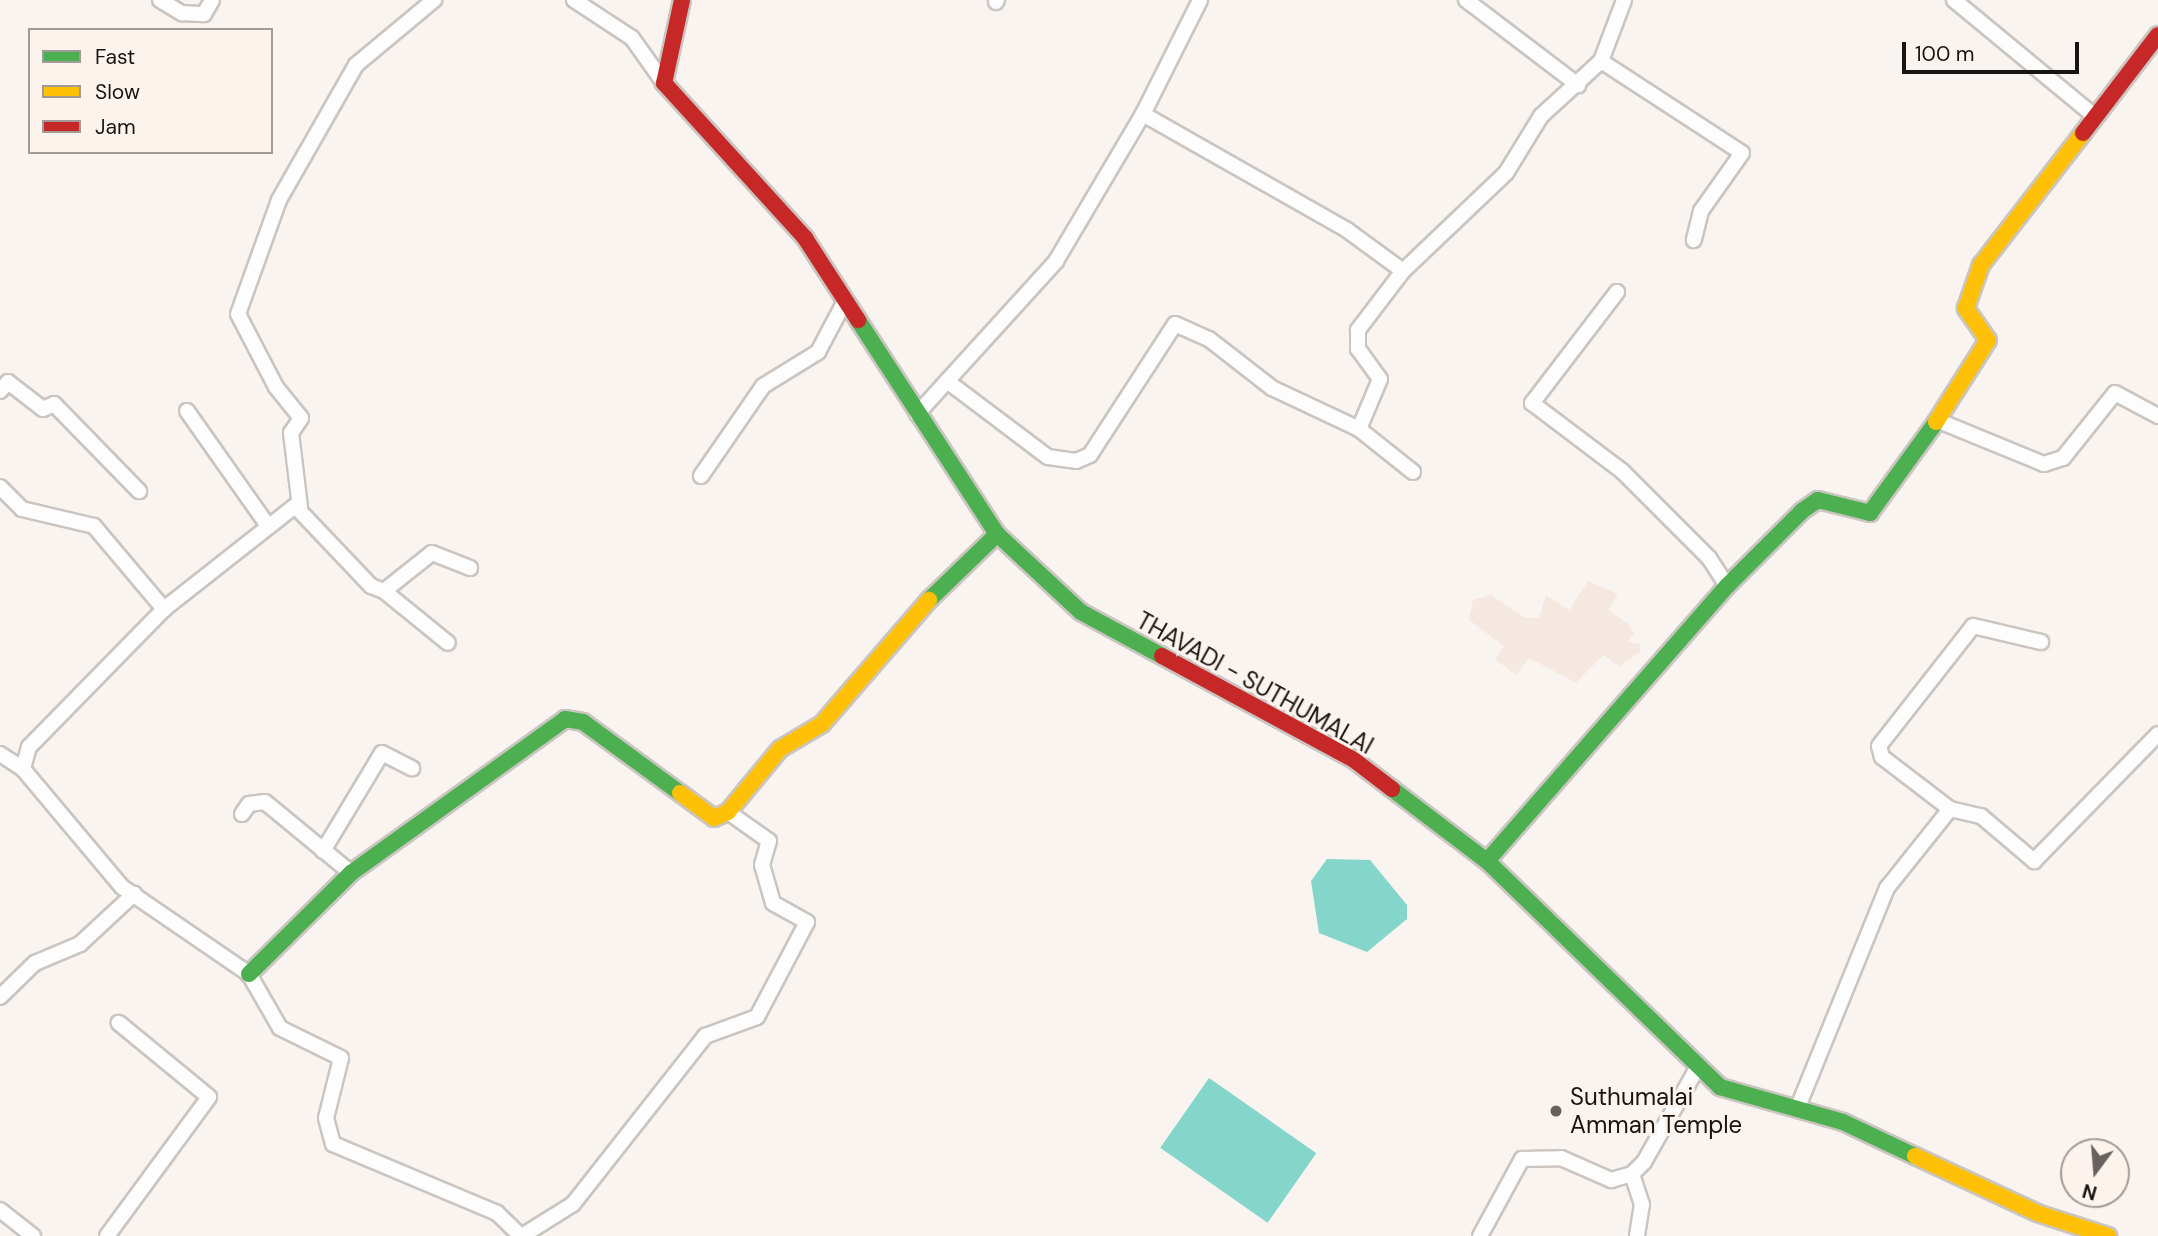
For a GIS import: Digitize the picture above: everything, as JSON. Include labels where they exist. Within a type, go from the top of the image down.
[{"type":"street","points":[[160,0],[182,13],[204,14],[212,0]]},
{"type":"street","points":[[434,0],[356,65],[279,200],[238,314],[276,387],[302,418],[291,433],[300,507],[371,586],[384,591],[448,643]]},
{"type":"street","points":[[574,0],[632,38],[664,83]]},
{"type":"street","points":[[664,83],[682,0]]},
{"type":"street","points":[[917,414],[1056,261],[1143,114],[1200,0]]},
{"type":"street","points":[[1466,0],[1578,85]]},
{"type":"street","points":[[1359,429],[1380,379],[1357,349],[1358,330],[1403,271],[1460,222],[1506,173],[1541,116],[1578,85],[1601,61],[1624,0]]},
{"type":"street","points":[[1954,0],[2094,116]]},
{"type":"street","points":[[1487,861],[1727,586],[1818,500],[1862,516],[1870,513],[1939,421],[1988,340],[1966,308],[1966,294],[2094,116],[2158,35]]},
{"type":"street","points":[[1601,61],[1742,153],[1701,211],[1694,240]]},
{"type":"street","name":"THAVADI - SUTHUMALAI","points":[[664,83],[805,238],[996,534],[1081,612],[1354,760],[1487,861],[1696,1070],[1746,1097],[1798,1107],[1843,1122],[2037,1213],[2108,1236]]},
{"type":"street","points":[[1143,114],[1336,223],[1403,271]]},
{"type":"street","points":[[1617,292],[1532,403],[1622,471],[1709,558],[1727,586]]},
{"type":"street","points":[[701,476],[763,386],[818,352],[845,301]]},
{"type":"street","points":[[947,381],[1048,457],[1076,461],[1090,456],[1175,324],[1209,339],[1272,388],[1359,429],[1413,472]]},
{"type":"street","points":[[0,391],[8,382],[43,409],[54,404],[139,491]]},
{"type":"street","points":[[1939,421],[2044,464],[2063,458],[2115,393],[2158,416]]},
{"type":"street","points":[[187,411],[268,526]]},
{"type":"street","points":[[0,487],[22,509],[94,526],[164,609]]},
{"type":"street","points":[[23,769],[29,747],[164,609],[268,526],[300,507]]},
{"type":"street","points":[[249,974],[351,873],[565,719],[583,722],[714,818],[729,812],[752,776],[780,749],[822,724],[947,580],[996,534]]},
{"type":"street","points":[[384,591],[432,553],[470,568]]},
{"type":"street","points":[[2041,642],[1973,626],[1879,746],[1882,757],[1951,809],[1981,816],[2034,861],[2158,734]]},
{"type":"street","points":[[323,851],[382,753],[412,768]]},
{"type":"street","points":[[0,754],[23,769],[134,894],[249,974],[280,1028],[341,1058],[326,1118],[333,1144],[497,1213],[522,1236],[573,1204],[705,1035],[757,1017],[807,922],[773,903],[762,865],[769,841],[729,812]]},
{"type":"street","points":[[242,814],[249,804],[265,802],[351,873]]},
{"type":"street","points":[[1798,1107],[1887,888],[1951,809]]},
{"type":"street","points":[[0,997],[35,963],[80,944],[134,894]]},
{"type":"street","points":[[107,1236],[209,1097],[119,1023]]},
{"type":"street","points":[[1480,1236],[1522,1159],[1561,1158],[1611,1180],[1632,1174],[1696,1070]]},
{"type":"street","points":[[1632,1174],[1642,1204],[1637,1236]]},
{"type":"street","points":[[0,1209],[33,1236]]},
{"type":"shaded area","points":[[1588,581],[1618,594],[1608,610],[1628,624],[1634,634],[1628,642],[1640,644],[1640,652],[1619,666],[1603,655],[1576,683],[1529,658],[1516,675],[1495,659],[1504,646],[1469,620],[1473,600],[1491,595],[1525,618],[1539,618],[1546,595],[1569,610]]},
{"type":"water","points":[[1327,859],[1370,860],[1407,905],[1407,919],[1367,952],[1319,933],[1311,881]]},
{"type":"water","points":[[1209,1078],[1316,1153],[1268,1223],[1160,1148]]},
{"type":"traffic: fast","points":[[858,320],[997,534],[1081,612],[1162,656]]},
{"type":"traffic: fast","points":[[1487,861],[1727,586],[1802,511],[1818,500],[1870,513],[1936,422]]},
{"type":"traffic: fast","points":[[929,600],[997,534]]},
{"type":"traffic: fast","points":[[249,974],[351,873],[565,719],[583,722],[680,793]]},
{"type":"traffic: fast","points":[[1392,789],[1487,861],[1720,1087],[1843,1122],[1915,1156]]},
{"type":"traffic: slow","points":[[1936,422],[1988,340],[1966,308],[1981,265],[2083,133]]},
{"type":"traffic: slow","points":[[680,793],[714,818],[728,812],[780,749],[822,724],[929,600]]},
{"type":"traffic: slow","points":[[1915,1156],[2037,1213],[2108,1236]]},
{"type":"traffic: jam","points":[[682,0],[664,83],[805,238],[858,320]]},
{"type":"traffic: jam","points":[[2083,133],[2158,35]]},
{"type":"traffic: jam","points":[[1162,656],[1354,760],[1392,789]]},
{"type":"place","name":"Suthumalai Amman Temple","points":[[1556,1111]]}]
